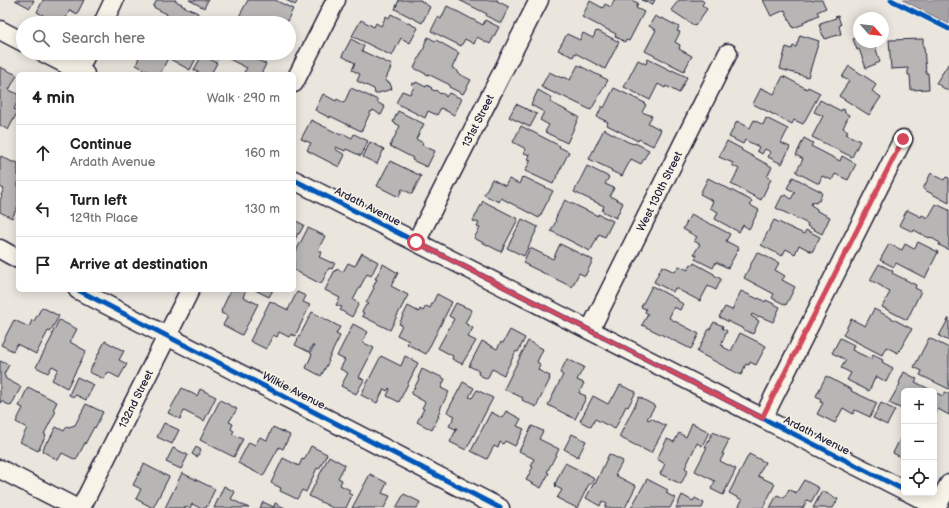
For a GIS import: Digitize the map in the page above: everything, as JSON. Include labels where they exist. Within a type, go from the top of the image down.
[{"type":"street","points":[[106,16],[114,0]]},
{"type":"street","points":[[296,79],[336,0]]},
{"type":"street","name":"131st Street","points":[[416,242],[539,0]]},
{"type":"street","points":[[0,30],[16,38]]},
{"type":"street","name":"West 130th Street","points":[[590,330],[728,53]]},
{"type":"street","points":[[58,60],[82,72],[85,60]]},
{"type":"street","points":[[762,418],[903,139]]},
{"type":"street","name":"Ardath Avenue","points":[[296,181],[901,488]]},
{"type":"street","points":[[0,249],[16,258]]},
{"type":"street","name":"Wilkie Avenue","points":[[82,292],[500,508]]},
{"type":"street","name":"132nd Street","points":[[81,508],[189,292]]},
{"type":"street","points":[[0,469],[76,508]]},
{"type":"street","points":[[916,496],[937,507],[949,484]]},
{"type":"shaded area","points":[[903,0],[949,0],[949,24]]},
{"type":"building","points":[[15,0],[34,0],[30,8]]},
{"type":"building","points":[[43,0],[84,0],[77,14],[70,10],[67,16],[44,16],[37,12]]},
{"type":"building","points":[[157,0],[176,0],[175,1],[182,4],[181,5],[198,13],[197,15],[199,16],[166,16],[167,14],[153,7]]},
{"type":"building","points":[[189,0],[208,0],[204,8]]},
{"type":"building","points":[[248,0],[275,0],[293,9],[290,16],[239,16]]},
{"type":"building","points":[[286,0],[298,0],[295,5]]},
{"type":"building","points":[[399,0],[421,0],[430,7],[422,23],[395,9]]},
{"type":"building","points":[[459,0],[498,0],[497,1],[509,7],[501,23]]},
{"type":"building","points":[[614,0],[631,0],[638,3],[636,8],[644,12],[629,41],[626,40],[625,42],[615,36],[616,34],[582,17],[590,1],[603,8],[605,4],[611,7]]},
{"type":"building","points":[[642,0],[655,0],[652,5]]},
{"type":"building","points":[[679,0],[702,0],[704,2],[702,5],[707,9],[695,26],[671,10]]},
{"type":"building","points":[[763,0],[822,0],[826,8],[817,12],[819,15],[803,22],[804,24],[793,28],[785,10],[771,16]]},
{"type":"building","points":[[447,6],[483,25],[485,20],[499,27],[490,44],[477,37],[474,44],[465,39],[461,46],[431,31],[438,17],[441,19]]},
{"type":"building","points":[[391,14],[418,28],[410,43],[401,38],[392,56],[352,36],[361,20],[374,27],[376,23],[381,26],[386,16],[389,18]]},
{"type":"building","points":[[655,16],[679,27],[677,31],[680,32],[675,42],[680,45],[679,49],[692,56],[684,71],[645,51],[656,30],[649,26]]},
{"type":"building","points":[[838,16],[841,25],[839,26],[841,34],[825,39],[819,25],[821,25],[820,23]]},
{"type":"building","points":[[596,31],[619,42],[605,69],[575,53],[573,57],[558,50],[567,34],[580,40],[583,33],[593,38]]},
{"type":"building","points":[[800,35],[819,41],[808,77],[780,69],[786,47],[792,49],[793,46],[796,47]]},
{"type":"building","points":[[428,37],[459,53],[452,68],[458,71],[457,73],[471,80],[463,94],[449,87],[450,85],[414,68]]},
{"type":"building","points":[[351,39],[364,46],[362,51],[392,65],[385,81],[390,83],[392,89],[375,94],[374,89],[357,81],[360,74],[352,70],[355,63],[342,56]]},
{"type":"building","points":[[923,39],[929,89],[911,90],[908,68],[891,69],[889,40]]},
{"type":"building","points":[[856,48],[876,48],[880,62],[866,68],[859,49],[857,50]]},
{"type":"building","points":[[648,59],[687,77],[679,93],[666,86],[665,88],[658,84],[650,100],[624,87],[638,60],[646,64]]},
{"type":"building","points":[[138,60],[167,60],[161,72],[149,72],[136,65]]},
{"type":"building","points":[[172,60],[195,60],[190,70]]},
{"type":"building","points":[[199,60],[211,60],[217,63],[212,72],[198,72],[194,70]]},
{"type":"building","points":[[231,60],[257,60],[266,64],[262,72],[244,72],[247,68]]},
{"type":"building","points":[[949,63],[949,89],[948,91],[936,83]]},
{"type":"building","points":[[578,65],[608,80],[591,110],[541,87],[549,72],[570,80]]},
{"type":"building","points":[[849,66],[875,83],[876,85],[872,91],[881,97],[869,115],[839,96],[849,81],[842,77]]},
{"type":"building","points":[[0,67],[16,75],[9,90],[16,93],[16,105],[14,109],[16,110],[16,115],[8,130],[0,125]]},
{"type":"building","points":[[783,76],[807,89],[808,87],[820,93],[803,124],[794,120],[792,124],[753,104],[761,88],[774,94]]},
{"type":"building","points":[[416,82],[426,87],[427,85],[432,88],[431,89],[436,90],[446,97],[449,93],[462,99],[454,115],[441,108],[437,115],[428,111],[425,118],[396,103],[402,91],[410,94],[414,87],[412,85],[413,83],[415,84]]},
{"type":"building","points":[[351,88],[378,100],[377,102],[385,107],[381,115],[373,110],[372,112],[371,111],[361,131],[315,110],[323,94],[336,101],[337,99],[344,103]]},
{"type":"building","points":[[614,88],[645,103],[644,104],[646,105],[642,112],[652,116],[648,123],[661,130],[653,146],[639,139],[638,141],[607,125],[608,122],[597,117],[602,106],[604,108]]},
{"type":"building","points":[[538,90],[552,98],[550,102],[579,117],[567,143],[545,132],[549,125],[540,120],[544,112],[531,105]]},
{"type":"building","points":[[820,100],[841,111],[842,109],[845,110],[844,112],[849,115],[843,128],[848,131],[846,134],[860,141],[852,157],[812,137],[823,116],[814,112]]},
{"type":"building","points":[[516,104],[537,114],[530,127],[509,117]]},
{"type":"building","points":[[398,111],[424,124],[416,139],[423,143],[422,145],[435,151],[427,167],[412,160],[413,158],[390,146],[400,126],[393,122]]},
{"type":"building","points":[[766,118],[788,129],[781,143],[790,147],[782,164],[768,157],[771,152],[765,149],[762,154],[757,151],[759,147],[745,140],[743,144],[729,137],[737,121],[750,128],[754,120],[763,125]]},
{"type":"building","points":[[311,120],[341,135],[342,133],[352,138],[354,134],[368,141],[361,156],[346,149],[345,151],[336,147],[335,149],[345,155],[339,167],[308,151],[307,150],[311,143],[301,139]]},
{"type":"building","points":[[521,126],[569,152],[553,184],[525,171],[531,160],[528,159],[530,155],[524,153],[526,149],[513,142]]},
{"type":"building","points":[[604,129],[628,142],[635,143],[649,150],[641,164],[631,159],[622,176],[589,159]]},
{"type":"building","points":[[804,138],[813,143],[811,146],[840,161],[842,156],[856,164],[848,180],[835,174],[832,180],[822,176],[819,183],[817,183],[796,172],[803,159],[796,155]]},
{"type":"building","points":[[727,141],[772,167],[767,177],[771,179],[761,200],[731,184],[739,169],[732,165],[733,163],[719,157]]},
{"type":"building","points":[[370,142],[384,149],[377,164],[363,157]]},
{"type":"building","points":[[1,156],[12,162],[16,162],[16,210],[12,218],[0,212],[0,200],[4,189],[0,187]]},
{"type":"building","points":[[390,161],[421,176],[412,194],[402,189],[399,197],[377,186]]},
{"type":"building","points":[[587,166],[609,177],[605,184],[614,188],[610,196],[623,203],[616,218],[602,211],[604,206],[574,192]]},
{"type":"building","points":[[931,173],[944,180],[946,177],[949,178],[949,203],[923,189]]},
{"type":"building","points":[[522,177],[553,191],[539,218],[501,198],[499,202],[484,195],[492,179],[505,186],[509,179],[519,184]]},
{"type":"building","points":[[793,177],[822,192],[819,201],[816,203],[812,202],[811,205],[817,209],[817,211],[830,217],[822,234],[807,226],[808,224],[776,208],[782,196],[786,195],[791,199],[795,192],[787,188]]},
{"type":"building","points":[[708,178],[752,201],[750,205],[759,210],[749,229],[743,225],[739,232],[715,219],[718,212],[710,208],[713,201],[700,194]]},
{"type":"building","points":[[565,200],[598,216],[598,214],[613,221],[605,237],[599,234],[590,251],[551,231]]},
{"type":"building","points":[[483,201],[518,219],[501,252],[474,238],[480,228],[477,227],[479,223],[473,221]]},
{"type":"building","points":[[936,204],[949,210],[949,250],[939,245],[940,243],[930,237],[929,238],[914,230],[913,232],[899,225],[907,210],[921,217],[922,215],[928,218]]},
{"type":"building","points":[[691,214],[730,234],[726,241],[739,248],[728,268],[716,262],[713,268],[695,259],[697,255],[694,254],[700,244],[694,241],[697,237],[683,229]]},
{"type":"building","points":[[522,219],[538,227],[524,256],[507,248]]},
{"type":"building","points":[[774,220],[804,234],[806,230],[820,237],[812,252],[799,245],[795,254],[786,249],[782,256],[761,245]]},
{"type":"building","points":[[296,221],[304,225],[299,234],[298,233],[296,238]]},
{"type":"building","points":[[308,228],[325,236],[318,250],[322,252],[319,257],[335,263],[332,269],[329,268],[321,284],[296,271],[296,251]]},
{"type":"building","points":[[918,242],[938,252],[925,278],[896,263],[894,267],[880,260],[889,244],[902,250],[905,244],[914,249]]},
{"type":"building","points":[[560,244],[593,260],[585,276],[579,273],[572,287],[523,263],[530,248],[553,259]]},
{"type":"building","points":[[757,252],[779,263],[775,270],[785,276],[782,280],[795,287],[786,305],[772,298],[774,294],[744,278]]},
{"type":"building","points":[[362,253],[378,262],[371,276],[367,274],[353,300],[359,303],[352,317],[340,310],[342,307],[336,305],[340,298],[325,290],[335,270],[336,271],[337,269],[343,272],[348,263],[355,266]]},
{"type":"building","points":[[694,263],[721,279],[716,290],[708,286],[700,301],[675,288],[673,292],[654,282],[662,266],[675,272],[679,266],[688,270],[691,264],[693,265]]},
{"type":"building","points":[[383,264],[398,273],[391,286],[408,295],[390,330],[362,316],[364,313],[362,312],[368,304],[366,303],[374,288],[373,287],[377,279],[375,279]]},
{"type":"building","points":[[879,264],[893,271],[892,273],[916,285],[915,288],[921,291],[907,320],[882,307],[890,292],[870,280]]},
{"type":"building","points":[[652,286],[683,304],[680,310],[674,307],[669,318],[699,334],[691,349],[642,325],[648,314],[645,312],[646,309],[641,307]]},
{"type":"building","points":[[741,291],[780,307],[773,322],[752,314],[751,316],[759,321],[753,334],[719,317],[725,307],[732,310]]},
{"type":"building","points":[[230,292],[245,292],[243,297],[258,304],[242,335],[223,325],[228,316],[221,313]]},
{"type":"building","points":[[259,292],[272,292],[269,297]]},
{"type":"building","points":[[297,292],[306,296],[303,302],[310,305],[295,336],[291,334],[289,337],[279,332],[277,337],[273,335],[266,349],[250,341],[270,301],[288,310]]},
{"type":"building","points":[[437,294],[452,302],[426,354],[407,344],[409,341],[397,335],[402,325],[399,324],[408,306],[419,312],[420,309],[423,311],[426,306],[430,308]]},
{"type":"building","points":[[456,303],[472,310],[465,323],[473,328],[468,337],[476,341],[462,364],[452,359],[453,356],[438,348],[454,319],[449,316]]},
{"type":"building","points":[[42,307],[59,316],[50,332],[48,331],[36,354],[17,344],[13,351],[1,345],[14,320],[29,327],[32,320],[34,321]]},
{"type":"building","points":[[874,309],[912,329],[898,353],[886,347],[882,355],[843,335],[851,319],[865,326]]},
{"type":"building","points":[[312,312],[340,327],[336,334],[340,336],[321,376],[306,368],[312,354],[310,353],[314,346],[312,346],[309,352],[295,345]]},
{"type":"building","points":[[949,318],[949,341],[939,336]]},
{"type":"building","points":[[59,320],[77,329],[70,342],[86,351],[67,388],[52,380],[58,369],[52,366],[48,373],[36,367],[53,335],[52,334]]},
{"type":"building","points":[[714,322],[723,326],[722,328],[727,331],[721,345],[731,351],[740,333],[766,346],[756,365],[750,362],[749,365],[746,364],[741,375],[697,352]]},
{"type":"building","points":[[353,324],[368,332],[362,342],[374,348],[359,377],[364,380],[356,394],[341,386],[348,373],[340,369],[345,360],[337,356]]},
{"type":"building","points":[[510,330],[525,338],[518,352],[516,351],[504,375],[492,369],[487,379],[478,374],[479,371],[469,366],[482,341],[497,349],[501,342],[503,343]]},
{"type":"building","points":[[840,338],[854,345],[852,350],[871,359],[873,355],[883,360],[882,362],[893,368],[886,382],[876,376],[869,391],[847,380],[851,373],[841,368],[846,360],[832,353]]},
{"type":"building","points":[[929,338],[949,348],[949,389],[920,375],[922,371],[914,367]]},
{"type":"building","points":[[105,341],[124,351],[119,360],[127,364],[119,378],[108,372],[104,379],[89,372]]},
{"type":"building","points":[[528,341],[543,349],[537,362],[540,364],[538,370],[550,376],[550,379],[536,407],[522,400],[523,398],[504,389]]},
{"type":"building","points":[[381,356],[401,366],[405,356],[418,363],[399,402],[387,396],[390,389],[389,388],[387,391],[384,389],[377,403],[361,395]]},
{"type":"building","points":[[567,359],[584,367],[577,380],[584,383],[579,393],[586,396],[586,398],[575,419],[548,405],[563,375],[560,373]]},
{"type":"building","points":[[0,361],[9,365],[4,374],[6,379],[21,387],[11,406],[1,401],[0,404]]},
{"type":"building","points":[[422,369],[445,379],[441,388],[449,392],[432,430],[417,422],[424,409],[422,408],[425,402],[411,394],[419,379],[418,378]]},
{"type":"building","points":[[904,372],[917,379],[915,382],[927,388],[901,388],[901,409],[889,403],[900,384],[899,383]]},
{"type":"building","points":[[826,376],[852,390],[851,391],[877,403],[870,417],[855,410],[853,414],[843,408],[835,423],[817,414],[823,403],[820,402],[821,399],[816,396]]},
{"type":"building","points":[[77,377],[94,385],[86,400],[76,395],[74,397],[69,395]]},
{"type":"building","points":[[463,382],[474,388],[469,397],[472,398],[477,390],[493,398],[466,450],[450,442],[457,428],[455,429],[449,426],[455,416],[447,412]]},
{"type":"building","points":[[620,385],[636,392],[628,407],[626,406],[615,429],[595,419],[591,427],[580,421],[593,396],[608,404]]},
{"type":"building","points":[[28,387],[57,402],[53,410],[56,411],[44,434],[46,435],[38,451],[20,442],[27,428],[16,422],[23,408],[19,406]]},
{"type":"building","points":[[182,388],[197,396],[200,389],[216,397],[204,421],[184,411],[180,419],[168,413]]},
{"type":"building","points":[[945,392],[949,394],[949,415],[938,409],[937,411],[937,393],[943,396]]},
{"type":"building","points":[[639,397],[655,406],[647,419],[649,420],[651,418],[666,426],[651,453],[619,437]]},
{"type":"building","points":[[220,400],[237,409],[229,422],[233,424],[231,429],[234,431],[232,434],[243,439],[234,457],[200,440]]},
{"type":"building","points":[[881,403],[895,410],[887,425],[873,418]]},
{"type":"building","points":[[86,404],[103,412],[76,460],[62,453],[58,460],[42,451],[56,427],[64,431],[67,426],[69,427],[75,425]]},
{"type":"building","points":[[506,411],[521,419],[517,426],[524,429],[515,446],[505,441],[503,444],[500,442],[498,448],[494,446],[487,459],[471,451],[491,412],[502,418]]},
{"type":"building","points":[[164,423],[179,430],[172,444],[157,437]]},
{"type":"building","points":[[692,423],[709,432],[702,446],[697,443],[685,468],[688,470],[681,484],[660,474],[665,464],[657,459],[667,439],[674,442],[679,433],[686,437]]},
{"type":"building","points":[[532,426],[543,431],[539,439],[559,449],[547,472],[549,473],[541,488],[526,480],[533,467],[531,466],[534,459],[519,451]]},
{"type":"building","points":[[273,427],[290,435],[283,449],[279,447],[263,476],[238,463],[249,442],[255,445],[260,437],[267,440]]},
{"type":"building","points":[[713,432],[729,440],[720,461],[736,469],[723,495],[711,489],[715,481],[695,471]]},
{"type":"building","points":[[572,434],[586,441],[578,457],[564,449]]},
{"type":"building","points":[[901,437],[901,457],[893,453]]},
{"type":"building","points":[[311,446],[327,454],[319,469],[317,468],[306,492],[302,490],[297,499],[280,491],[281,488],[271,483],[283,458],[299,466],[302,459],[304,460]]},
{"type":"building","points":[[196,447],[201,450],[197,457],[192,454]]},
{"type":"building","points":[[173,448],[188,455],[181,469],[166,462]]},
{"type":"building","points":[[609,454],[623,461],[615,475],[636,486],[625,508],[605,508],[607,504],[602,501],[600,506],[586,498],[594,483],[595,484]]},
{"type":"building","points":[[749,454],[765,462],[758,476],[775,484],[763,508],[738,508],[742,500],[729,493]]},
{"type":"building","points":[[329,456],[345,465],[338,478],[342,480],[340,485],[350,490],[348,493],[352,495],[346,508],[333,508],[309,496]]},
{"type":"building","points":[[565,463],[593,477],[592,478],[594,479],[591,484],[589,484],[577,508],[557,498],[562,490],[555,486],[555,484]]},
{"type":"building","points":[[144,464],[169,477],[153,508],[136,499],[141,489],[133,485]]},
{"type":"building","points":[[182,473],[215,489],[206,508],[200,508],[192,504],[190,508],[165,508]]},
{"type":"building","points":[[370,474],[387,483],[382,493],[390,496],[384,508],[352,508]]},
{"type":"building","points":[[647,479],[668,490],[666,493],[675,498],[670,508],[631,508]]},
{"type":"building","points":[[804,480],[819,488],[811,502],[807,500],[803,508],[770,508],[777,495],[784,498],[789,489],[796,493]]},
{"type":"building","points":[[224,486],[235,492],[231,499],[249,508],[214,508]]},
{"type":"building","points":[[822,491],[838,499],[833,508],[813,508]]},
{"type":"building","points":[[404,494],[420,502],[417,508],[396,508]]},
{"type":"building","points":[[682,495],[693,501],[695,498],[704,503],[702,508],[676,508]]},
{"type":"building","points":[[263,502],[274,507],[275,503],[285,508],[260,508]]},
{"type":"cycle path","points":[[891,0],[949,29]]},
{"type":"cycle path","points":[[296,181],[901,488]]},
{"type":"cycle path","points":[[82,292],[500,508]]},
{"type":"route","points":[[416,242],[762,418],[903,139]]}]
